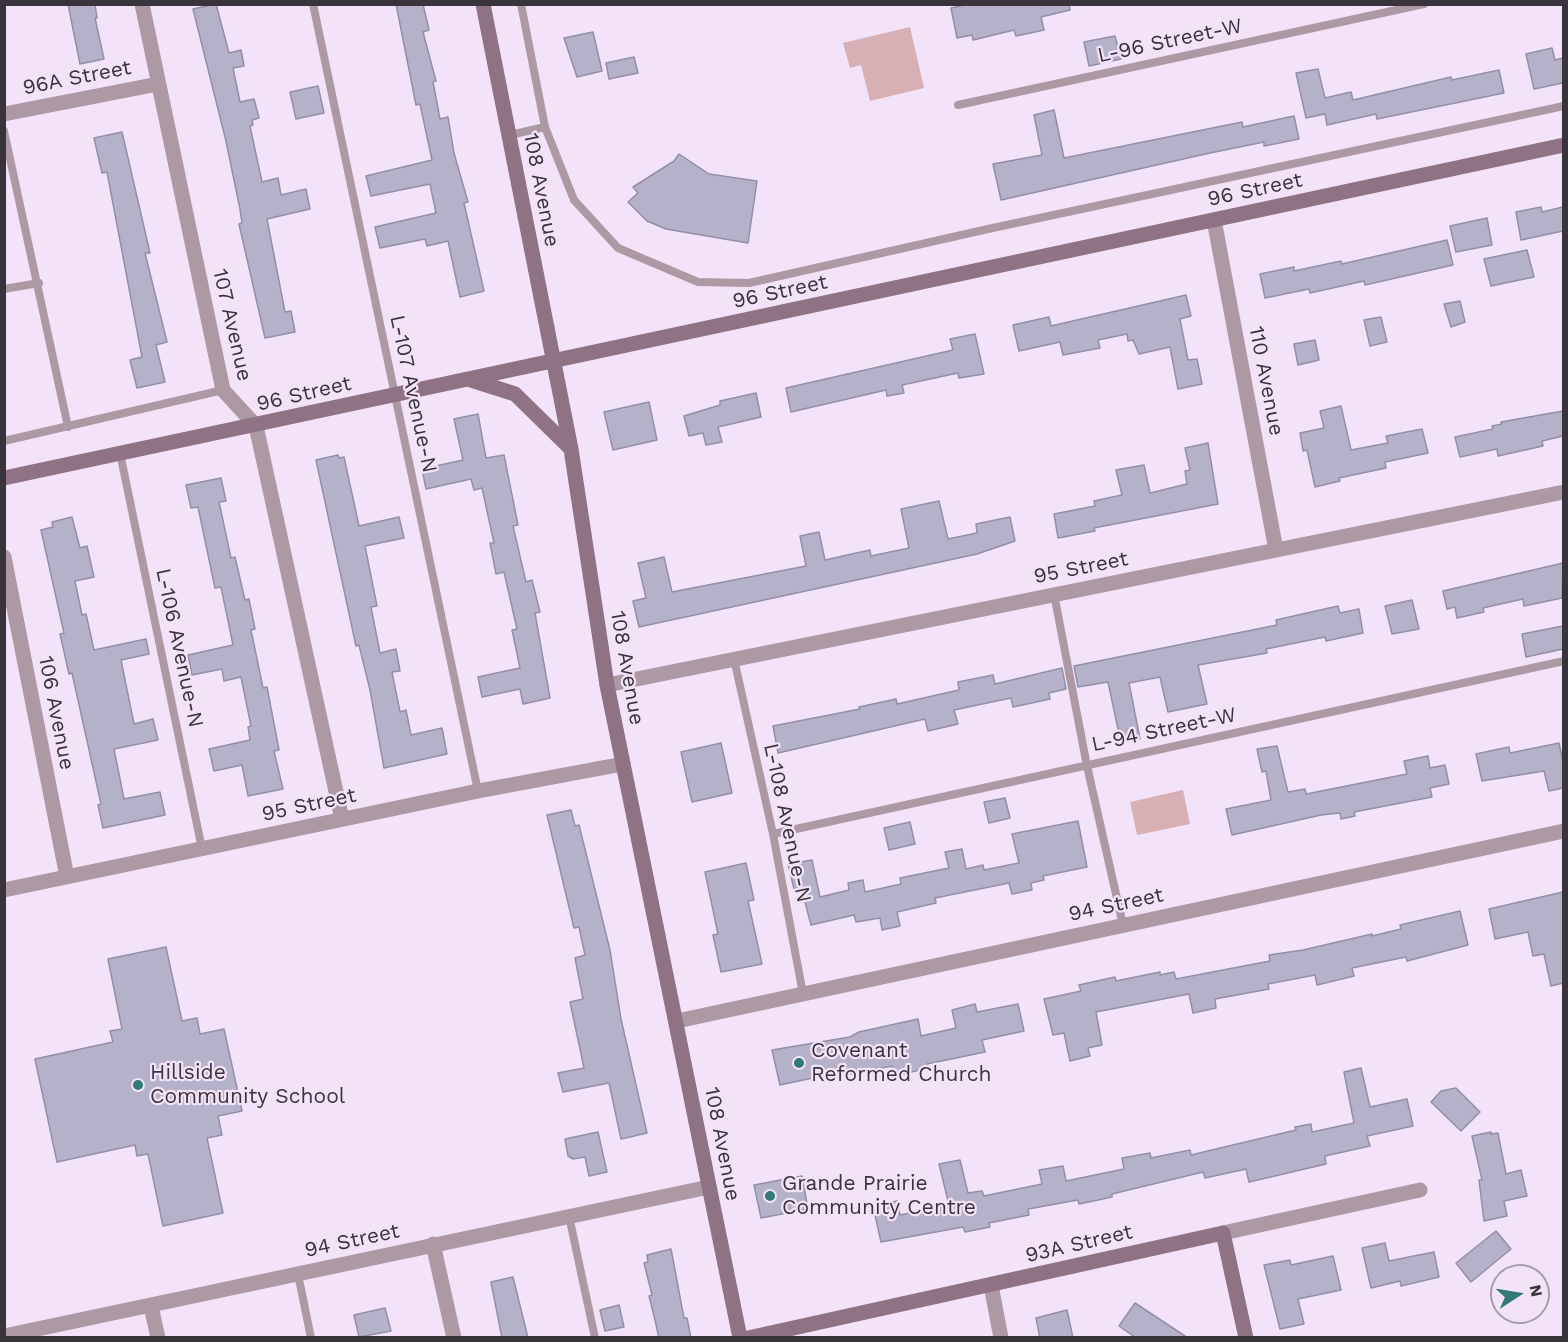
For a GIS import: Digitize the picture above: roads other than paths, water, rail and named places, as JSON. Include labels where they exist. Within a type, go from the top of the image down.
[{"type":"street","name":"107 Avenue","points":[[142,4],[223,390],[256,426]]},
{"type":"street","name":"108 Avenue","points":[[483,4],[571,449],[607,685],[740,1338]]},
{"type":"street","name":"96A Street","points":[[4,114],[158,84]]},
{"type":"street","name":"96 Street","points":[[4,478],[1563,145]]},
{"type":"street","name":"110 Avenue","points":[[1214,220],[1276,550]]},
{"type":"street","points":[[468,379],[515,394],[571,449]]},
{"type":"street","points":[[256,426],[342,819]]},
{"type":"street","name":"95 Street","points":[[607,685],[1563,492]]},
{"type":"street","name":"106 Avenue","points":[[4,557],[67,877]]},
{"type":"street","name":"95 Street","points":[[4,891],[478,791],[623,764]]},
{"type":"street","name":"94 Street","points":[[677,1021],[1563,831]]},
{"type":"street","name":"94 Street","points":[[4,1336],[26,1335],[433,1244],[709,1187]]},
{"type":"street","name":"93A Street","points":[[748,1338],[1420,1190]]},
{"type":"street","points":[[1223,1233],[1246,1338]]},
{"type":"street","points":[[433,1244],[454,1338]]},
{"type":"street","points":[[991,1285],[1001,1338]]},
{"type":"street","points":[[151,1306],[158,1338]]},
{"type":"lane","name":"L-107 Avenue-N","points":[[313,4],[478,791]]},
{"type":"lane","name":"108 Avenue","points":[[521,4],[545,127]]},
{"type":"lane","name":"L-96 Street-W","points":[[958,105],[1424,4]]},
{"type":"lane","name":"96 Street","points":[[545,127],[574,200],[618,248],[698,282],[749,283],[988,228],[1563,106]]},
{"type":"lane","points":[[510,135],[545,127]]},
{"type":"lane","points":[[4,131],[39,283],[68,428]]},
{"type":"lane","points":[[4,290],[39,283]]},
{"type":"lane","points":[[4,441],[68,428],[223,390]]},
{"type":"lane","name":"L-106 Avenue-N","points":[[120,453],[202,849]]},
{"type":"lane","points":[[1054,594],[1087,766],[1124,925]]},
{"type":"lane","name":"L-108 Avenue-N","points":[[734,659],[773,834],[803,994]]},
{"type":"lane","name":"L-94 Street-W","points":[[773,834],[1563,661]]},
{"type":"lane","points":[[569,1216],[595,1338]]},
{"type":"lane","points":[[298,1274],[311,1338]]},
{"type":"place","name":"Covenant Reformed Church","points":[[799,1063]]},
{"type":"place","name":"Hillside Community School","points":[[138,1085]]},
{"type":"place","name":"Grande Prairie Community Centre","points":[[770,1196]]}]
